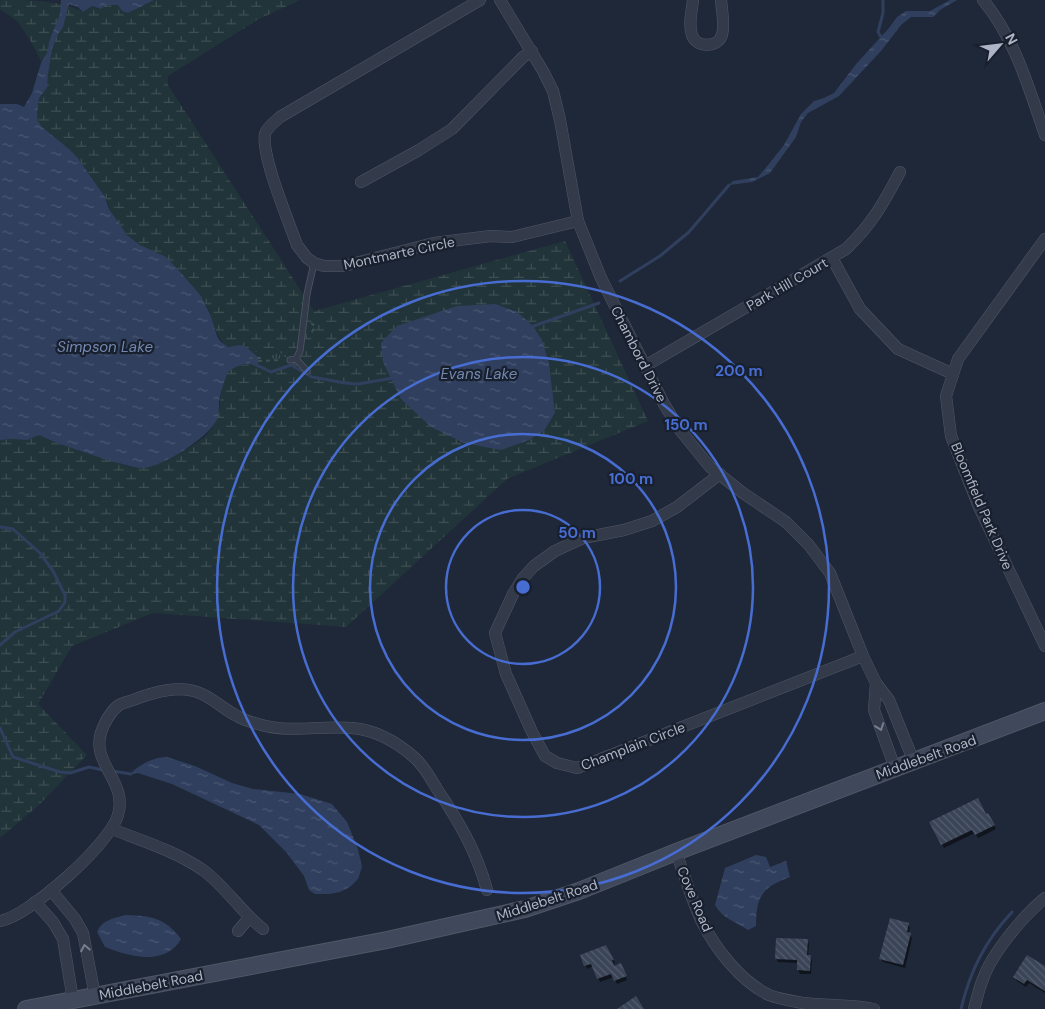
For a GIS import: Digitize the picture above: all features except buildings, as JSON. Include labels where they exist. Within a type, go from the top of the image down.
[{"type":"street","points":[[314,262],[307,258],[297,245],[265,150],[265,133],[280,117],[480,0]]},
{"type":"street","name":"Chambord Drive","points":[[500,0],[532,51],[553,91],[578,221],[601,278],[664,404],[680,430],[710,467],[786,522],[809,545],[830,573],[863,656],[876,683],[889,700],[914,762]]},
{"type":"street","points":[[693,0],[690,23],[691,34],[694,41],[701,45],[717,42],[722,36],[722,0]]},
{"type":"street","points":[[983,0],[994,13],[1016,53],[1045,135]]},
{"type":"street","points":[[361,182],[420,150],[452,129],[523,57],[532,51]]},
{"type":"street","name":"Park Hill Court","points":[[645,366],[846,249],[864,232],[882,206],[900,172]]},
{"type":"street","name":"Montmarte Circle","points":[[314,262],[324,266],[344,266],[434,243],[491,236],[512,236],[578,221]]},
{"type":"street","name":"Bloomfield Park Drive","points":[[1045,239],[958,359],[946,396],[951,436],[979,507],[1045,646]]},
{"type":"street","points":[[832,258],[860,309],[898,349],[953,374]]},
{"type":"street","name":"Champlain Circle","points":[[720,474],[676,507],[652,521],[624,530],[583,538],[555,551],[534,566],[523,578],[513,594],[495,633],[506,674],[532,732],[546,756],[557,764],[577,768],[863,656]]},
{"type":"street","name":"Chambord Drive","points":[[876,683],[874,710],[895,768]]},
{"type":"street","points":[[0,921],[17,916],[51,890],[85,859],[112,829],[118,815],[120,802],[118,791],[99,754],[98,740],[110,714],[119,705],[162,690],[182,689],[201,693],[237,717],[274,728],[291,730],[351,728],[385,736],[417,759],[452,811],[481,867],[487,890]]},
{"type":"street","name":"Middlebelt Road","points":[[26,1009],[55,1006],[73,1000],[370,944],[505,914],[579,892],[676,852],[1045,712]]},
{"type":"street","points":[[112,829],[166,850],[203,870],[223,888],[249,918],[263,929]]},
{"type":"street","name":"Cove Road","points":[[676,852],[701,920],[727,960],[748,980],[770,995],[789,1000],[803,1003],[855,1005],[874,1009]]},
{"type":"street","points":[[51,890],[75,919],[83,933],[95,996]]},
{"type":"street","points":[[974,1009],[983,977],[1002,946],[1036,905],[1045,898]]},
{"type":"street","points":[[35,902],[53,922],[63,939],[73,1000]]},
{"type":"street","points":[[238,931],[249,918]]},
{"type":"lane","points":[[307,371],[293,360],[300,351],[307,294],[314,262]]},
{"type":"path","points":[[249,358],[265,358]]},
{"type":"path","points":[[258,361],[293,360]]},
{"type":"green space","points":[[0,0],[54,3],[83,12],[92,6],[98,9],[103,8],[105,5],[118,5],[122,11],[128,13],[154,0],[300,0],[257,20],[168,76],[168,85],[314,311],[565,241],[648,421],[507,479],[346,627],[153,613],[72,646],[38,704],[87,755],[40,804],[0,838],[0,440],[27,440],[39,435],[113,462],[142,468],[191,447],[207,434],[217,418],[224,378],[232,369],[252,363],[271,372],[291,365],[282,354],[271,348],[252,353],[240,345],[228,347],[220,339],[207,306],[184,276],[140,245],[123,230],[110,211],[107,200],[77,157],[42,127],[38,121],[39,98],[46,90],[48,74],[29,38],[17,21],[0,9]],"holes":[[[542,340],[549,363],[555,414],[544,431],[529,440],[464,443],[431,427],[401,398]]]},
{"type":"green space","points":[[271,348],[282,354],[291,365],[271,372],[252,363],[258,364],[259,358],[252,353]]},
{"type":"water","name":"Simpson Lake","points":[[61,0],[154,0],[128,13],[122,11],[118,5],[106,5],[101,9],[92,6],[83,12],[78,7],[69,4],[63,27],[52,49],[47,88],[39,98],[38,121],[42,127],[77,157],[105,197],[109,209],[127,235],[140,245],[166,257],[201,296],[220,341],[228,347],[240,345],[246,347],[259,358],[258,364],[242,365],[228,372],[219,401],[218,417],[214,425],[206,433],[196,442],[171,458],[148,467],[139,468],[113,462],[39,435],[27,440],[0,440],[0,104],[17,104],[24,107],[32,93],[41,63],[47,53],[50,39],[60,14]]},
{"type":"water","points":[[950,0],[957,0],[940,10],[933,17],[911,17],[901,25],[881,51],[839,96],[808,113],[801,122],[796,137],[770,173],[752,182],[729,185],[733,181],[758,177],[784,145],[801,114],[814,101],[834,93],[897,17],[906,11],[930,11]]},
{"type":"water","name":"Evans Lake","points":[[495,304],[517,312],[533,326],[542,340],[549,363],[555,413],[544,431],[529,440],[501,450],[464,443],[431,427],[401,399],[383,362],[381,343],[397,326],[457,306]]},
{"type":"water","points":[[167,757],[195,766],[232,783],[253,789],[300,794],[332,804],[347,822],[358,849],[362,867],[358,879],[350,887],[340,892],[315,894],[309,890],[304,876],[286,852],[259,825],[172,784],[138,773],[131,774],[148,762],[157,758]]},
{"type":"water","points":[[756,855],[766,857],[770,867],[786,861],[790,877],[773,885],[762,894],[757,908],[756,926],[748,930],[726,917],[715,905],[725,868]]},
{"type":"water","points":[[126,915],[150,917],[163,922],[181,939],[174,948],[156,956],[135,956],[105,947],[97,932],[99,928],[109,920]]},
{"type":"waterway","points":[[881,37],[878,32],[883,13],[883,0]]},
{"type":"waterway","points":[[620,281],[660,256],[689,232],[729,185]]},
{"type":"waterway","points":[[531,327],[599,303]]},
{"type":"waterway","points":[[252,363],[271,372],[291,365],[312,377],[345,383],[358,384],[393,378]]},
{"type":"waterway","points":[[0,527],[13,529],[40,553],[53,571],[65,595],[65,602],[59,611],[15,632],[0,645]]},
{"type":"waterway","points":[[0,728],[13,757],[60,772],[70,773],[89,767],[103,770]]},
{"type":"waterway","points":[[112,771],[131,774]]},
{"type":"waterway","points":[[961,1009],[974,969],[986,945],[1012,912]]}]
